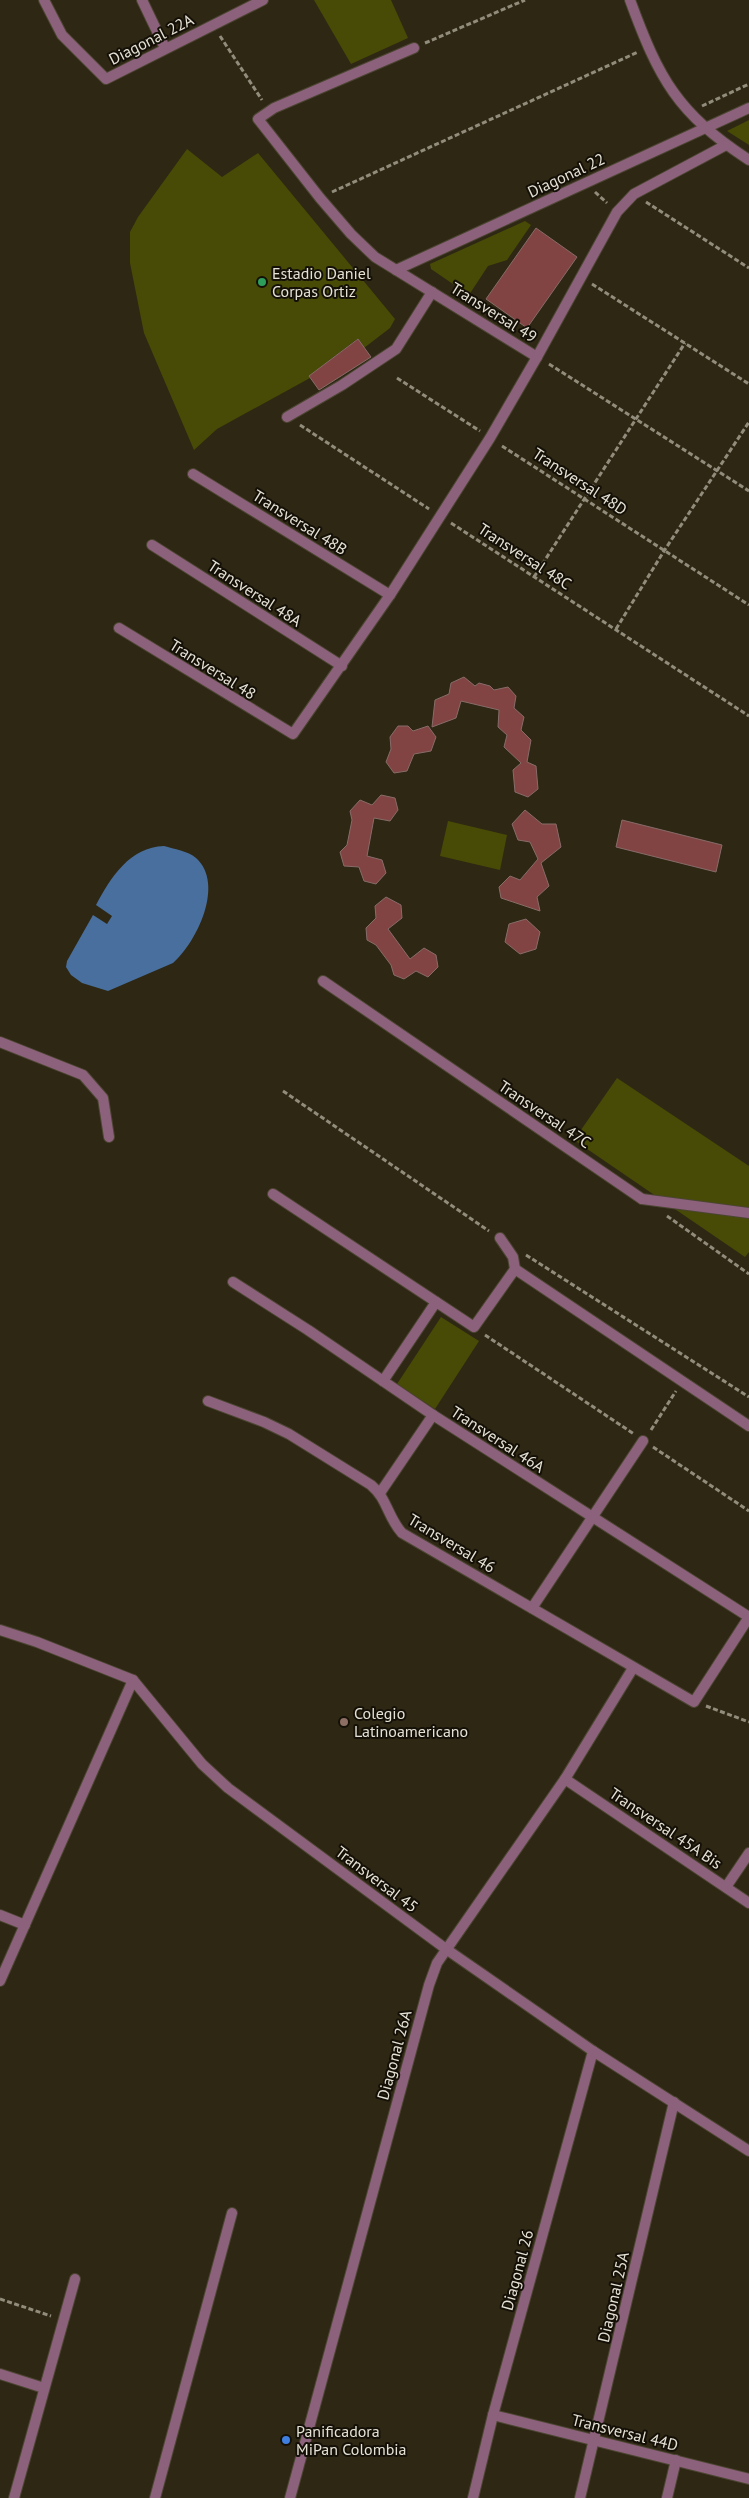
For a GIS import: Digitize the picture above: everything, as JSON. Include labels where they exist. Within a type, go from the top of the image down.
[{"type":"street","name":"Diagonal 22A","points":[[44,0],[62,35],[106,79],[239,10],[263,0]]},
{"type":"street","points":[[142,0],[164,48]]},
{"type":"street","points":[[234,0],[239,10]]},
{"type":"street","points":[[630,0],[648,48],[664,80],[704,128],[749,160]]},
{"type":"street","points":[[270,111],[414,48]]},
{"type":"street","name":"Diagonal 22","points":[[396,270],[749,108]]},
{"type":"street","name":"Transversal 49","points":[[270,111],[258,119],[320,198],[351,234],[376,257],[538,357]]},
{"type":"street","points":[[342,666],[390,595],[490,438],[538,357],[617,212],[634,194],[726,145]]},
{"type":"street","points":[[287,417],[342,385],[396,349],[432,292]]},
{"type":"street","name":"Transversal 48B","points":[[194,474],[390,595]]},
{"type":"street","name":"Transversal 48A","points":[[152,545],[342,666]]},
{"type":"street","name":"Transversal 48","points":[[119,628],[293,734],[342,666]]},
{"type":"street","name":"Transversal 47C","points":[[323,981],[642,1199]]},
{"type":"street","points":[[0,1042],[83,1075],[103,1098],[110,1137]]},
{"type":"street","points":[[273,1194],[474,1327],[515,1269],[513,1257],[500,1238]]},
{"type":"street","points":[[642,1199],[749,1213]]},
{"type":"street","points":[[515,1269],[749,1426]]},
{"type":"street","name":"Transversal 46A","points":[[233,1282],[433,1415],[749,1617]]},
{"type":"street","points":[[382,1380],[436,1302]]},
{"type":"street","points":[[208,1401],[264,1422],[289,1434],[380,1493],[433,1415]]},
{"type":"street","points":[[532,1608],[644,1441]]},
{"type":"street","name":"Transversal 46","points":[[380,1493],[392,1520],[402,1533],[694,1702]]},
{"type":"street","points":[[694,1702],[749,1617]]},
{"type":"street","name":"Transversal 45","points":[[0,1630],[37,1642],[133,1680],[202,1764],[228,1788],[446,1948],[593,2051],[749,2151]]},
{"type":"street","name":"Diagonal 26A","points":[[290,2498],[436,1963],[565,1779],[633,1668]]},
{"type":"street","points":[[0,1981],[133,1680]]},
{"type":"street","name":"Transversal 45A Bis","points":[[565,1779],[749,1903]]},
{"type":"street","points":[[726,1887],[749,1853]]},
{"type":"street","points":[[0,1915],[24,1925]]},
{"type":"street","name":"Diagonal 26","points":[[473,2498],[493,2415],[593,2051]]},
{"type":"street","name":"Diagonal 25A","points":[[580,2498],[674,2102]]},
{"type":"street","points":[[156,2498],[232,2213]]},
{"type":"street","points":[[14,2498],[75,2279]]},
{"type":"street","points":[[0,2374],[44,2388]]},
{"type":"street","name":"Transversal 44D","points":[[493,2415],[749,2479]]},
{"type":"street","points":[[667,2498],[676,2460]]},
{"type":"path","points":[[414,48],[526,0]]},
{"type":"path","points":[[212,24],[270,111]]},
{"type":"path","points":[[320,198],[648,48]]},
{"type":"path","points":[[689,112],[749,84]]},
{"type":"path","points":[[585,183],[617,212]]},
{"type":"path","points":[[634,194],[749,268]]},
{"type":"path","points":[[581,276],[749,384]]},
{"type":"path","points":[[534,577],[638,420],[685,343]]},
{"type":"path","name":"Transversal 49","points":[[538,357],[749,491]]},
{"type":"path","name":"Transversal 48D","points":[[397,378],[749,605]]},
{"type":"path","name":"Transversal 48C","points":[[287,417],[749,716]]},
{"type":"path","points":[[616,630],[664,550],[749,422]]},
{"type":"path","points":[[642,1199],[749,1274]]},
{"type":"path","points":[[474,1327],[749,1511]]},
{"type":"path","points":[[644,1441],[696,1363]]},
{"type":"path","points":[[694,1702],[724,1711],[749,1722]]},
{"type":"path","points":[[0,2299],[64,2320]]},
{"type":"shaded area","points":[[314,0],[391,0],[408,38],[351,64]]},
{"type":"shaded area","points":[[749,120],[749,145],[727,131]]},
{"type":"shaded area","name":"Estadio Daniel Corpas Ortiz","points":[[187,149],[222,177],[258,153],[395,319],[390,328],[364,348],[357,339],[309,376],[310,378],[217,429],[194,450],[144,333],[130,263],[130,232],[138,217]]},
{"type":"shaded area","points":[[525,221],[531,225],[507,260],[488,266],[469,295],[431,269],[430,264]]},
{"type":"shaded area","points":[[448,821],[507,835],[500,870],[440,856]]},
{"type":"shaded area","points":[[617,1078],[749,1166],[749,1252],[745,1257],[574,1140]]},
{"type":"shaded area","points":[[441,1317],[479,1341],[435,1409],[397,1384]]},
{"type":"water","points":[[164,846],[185,852],[196,858],[204,869],[208,882],[208,897],[204,912],[191,941],[173,963],[108,991],[82,983],[71,975],[66,967],[67,961],[93,915],[107,924],[112,916],[96,905],[102,894],[115,874],[131,858],[152,848]]},
{"type":"building","points":[[536,228],[577,257],[527,328],[486,299]]},
{"type":"building","points":[[358,339],[371,357],[319,390],[309,376]]},
{"type":"building","points":[[464,677],[475,686],[479,683],[490,686],[494,690],[508,687],[516,696],[514,708],[524,717],[521,730],[531,740],[527,762],[536,766],[538,789],[528,797],[515,792],[513,770],[521,763],[504,747],[507,735],[498,727],[499,710],[461,701],[456,718],[432,727],[435,700],[449,694],[451,683]]},
{"type":"building","points":[[398,726],[408,726],[413,731],[428,726],[436,737],[431,751],[414,754],[407,771],[394,773],[386,762],[391,749],[390,737]]},
{"type":"building","points":[[381,795],[395,798],[398,810],[390,821],[374,818],[367,856],[382,860],[386,873],[376,884],[364,881],[359,867],[344,866],[340,852],[347,845],[352,820],[350,811],[360,800],[372,805]]},
{"type":"building","points":[[525,810],[542,824],[556,824],[561,847],[541,863],[549,886],[537,897],[540,911],[501,898],[499,887],[510,876],[520,880],[538,859],[530,842],[518,840],[512,824]]},
{"type":"building","points":[[622,820],[722,845],[716,872],[616,847]]},
{"type":"building","points":[[386,897],[401,905],[402,918],[388,929],[410,959],[424,948],[436,955],[438,967],[428,977],[416,971],[404,979],[394,975],[391,965],[376,945],[367,940],[366,928],[376,918],[375,906]]},
{"type":"building","points":[[526,919],[540,932],[536,949],[520,954],[505,942],[509,924]]},
{"type":"place","name":"Estadio Daniel Corpas Ortiz","points":[[262,282]]},
{"type":"place","name":"Colegio Latinoamericano","points":[[344,1722]]},
{"type":"place","name":"Panificadora MiPan Colombia","points":[[286,2440]]}]
